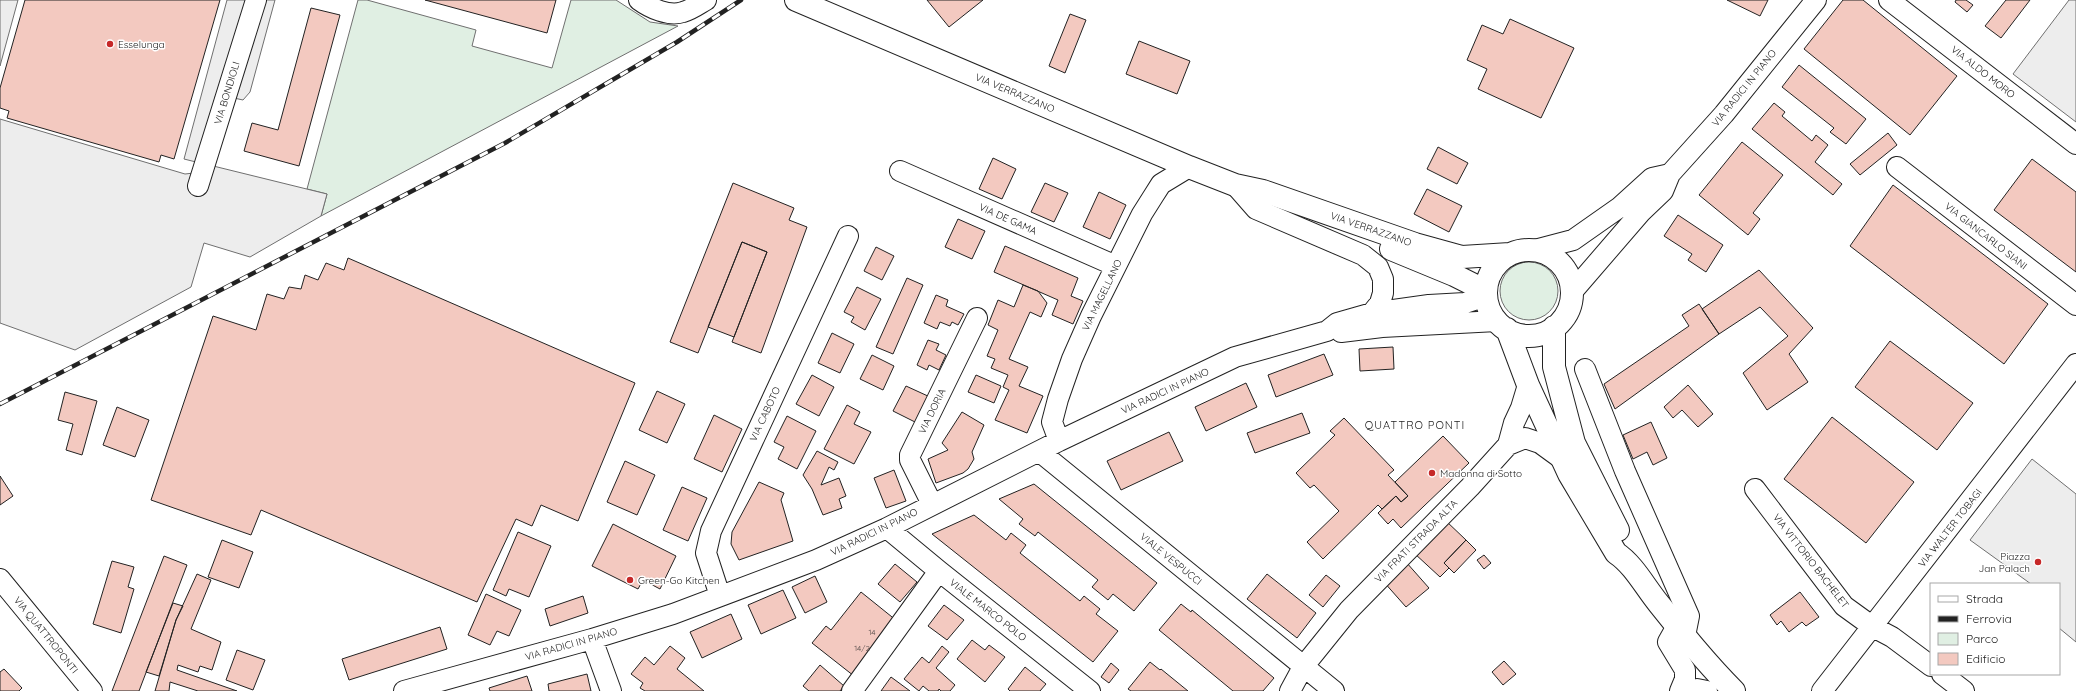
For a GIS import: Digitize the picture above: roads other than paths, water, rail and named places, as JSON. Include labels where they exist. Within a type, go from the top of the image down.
[{"type":"main road","name":"VIA VERRAZZANO","points":[[799,1],[1189,167],[1235,185],[1264,192],[1408,242],[1462,257],[1510,254]]},
{"type":"main road","name":"VIA VERRAZZANO","points":[[1235,185],[1261,202],[1350,233],[1454,275],[1486,293]]},
{"type":"main road","points":[[1572,292],[1570,280],[1561,265],[1547,254],[1535,250],[1522,250],[1510,254],[1499,262],[1490,273],[1486,293],[1489,309],[1502,325],[1569,474],[1616,553],[1628,561],[1636,574],[1710,667],[1734,691]]},
{"type":"main road","name":"VIA RADICI IN PIANO","points":[[1502,325],[1526,336],[1541,334],[1554,327],[1567,312],[1572,292]]},
{"type":"main road","points":[[1554,327],[1554,367],[1574,443],[1627,549],[1628,561]]},
{"type":"street","name":"VIA BONDIOLI","points":[[198,186],[256,0]]},
{"type":"street","points":[[638,0],[646,6],[667,12],[683,13],[706,0]]},
{"type":"street","name":"VIA RADICI IN PIANO","points":[[1572,292],[1641,212],[1663,191],[1670,174],[1724,114],[1816,0]]},
{"type":"street","name":"VIA ALDO MORO","points":[[1889,0],[2076,144]]},
{"type":"street","name":"VIA MAGELLANO","points":[[1060,442],[1052,422],[1058,399],[1072,359],[1142,214],[1161,184],[1189,167]]},
{"type":"street","name":"VIA GIANCARLO SIANI","points":[[1896,167],[2076,306]]},
{"type":"street","name":"VIA DE GAMA","points":[[900,172],[1116,266]]},
{"type":"street","points":[[1535,250],[1573,240],[1620,207],[1652,178],[1670,174]]},
{"type":"street","name":"VIA VERRAZZANO","points":[[1235,185],[1256,209],[1363,255],[1378,267],[1382,279],[1383,292],[1380,303],[1372,313]]},
{"type":"street","name":"VIA CABOTO","points":[[720,596],[706,553],[712,531],[848,236]]},
{"type":"street","name":"VIA RADICI IN PIANO","points":[[1327,331],[1337,323],[1372,313],[1429,305],[1465,303],[1486,293]]},
{"type":"street","name":"VIA DORIA","points":[[932,504],[910,460],[910,455],[977,318]]},
{"type":"street","name":"VIA RADICI IN PIANO","points":[[404,691],[439,687],[592,638],[673,614],[816,560],[887,528],[932,504],[1235,357],[1327,331],[1339,332],[1382,327],[1502,325]]},
{"type":"street","name":"VIA WALTER TOBAGI","points":[[1822,691],[2076,364]]},
{"type":"street","points":[[1585,369],[1625,471],[1689,616],[1681,631],[1668,642],[1685,670],[1685,679],[1680,691]]},
{"type":"street","name":"VIA FRATI STRADA ALTA","points":[[1290,691],[1303,666],[1349,610],[1470,487],[1508,445],[1514,423],[1521,408],[1528,385]]},
{"type":"street","points":[[1508,445],[1525,438],[1540,444],[1562,459]]},
{"type":"street","name":"VIALE VESPUCCI","points":[[1040,452],[1334,691]]},
{"type":"street","name":"VIA VITTORIO BACHELET","points":[[1755,489],[1844,606],[1872,627],[1892,637],[1930,665]]},
{"type":"street","name":"VIALE MARCO POLO","points":[[887,528],[1090,691]]},
{"type":"street","points":[[852,691],[939,571]]},
{"type":"street","name":"VIA QUATTROPONTI","points":[[0,579],[92,691]]},
{"type":"street","points":[[592,638],[611,691]]},
{"type":"street","points":[[1943,675],[1964,691]]},
{"type":"street","points":[[1691,691],[1697,689],[1707,691]]},
{"type":"railway","points":[[0,404],[505,143],[677,42],[741,0]]},
{"type":"place","name":"Esselunga","points":[[110,44]]},
{"type":"place","name":"Madonna di Sotto","points":[[1432,473]]},
{"type":"place","name":"Piazza Jan Palach","points":[[2038,562]]},
{"type":"place","name":"Green-Go Kitchen","points":[[630,580]]},
{"type":"district","name":"QUATTRO PONTI","points":[[1415,425]]}]
